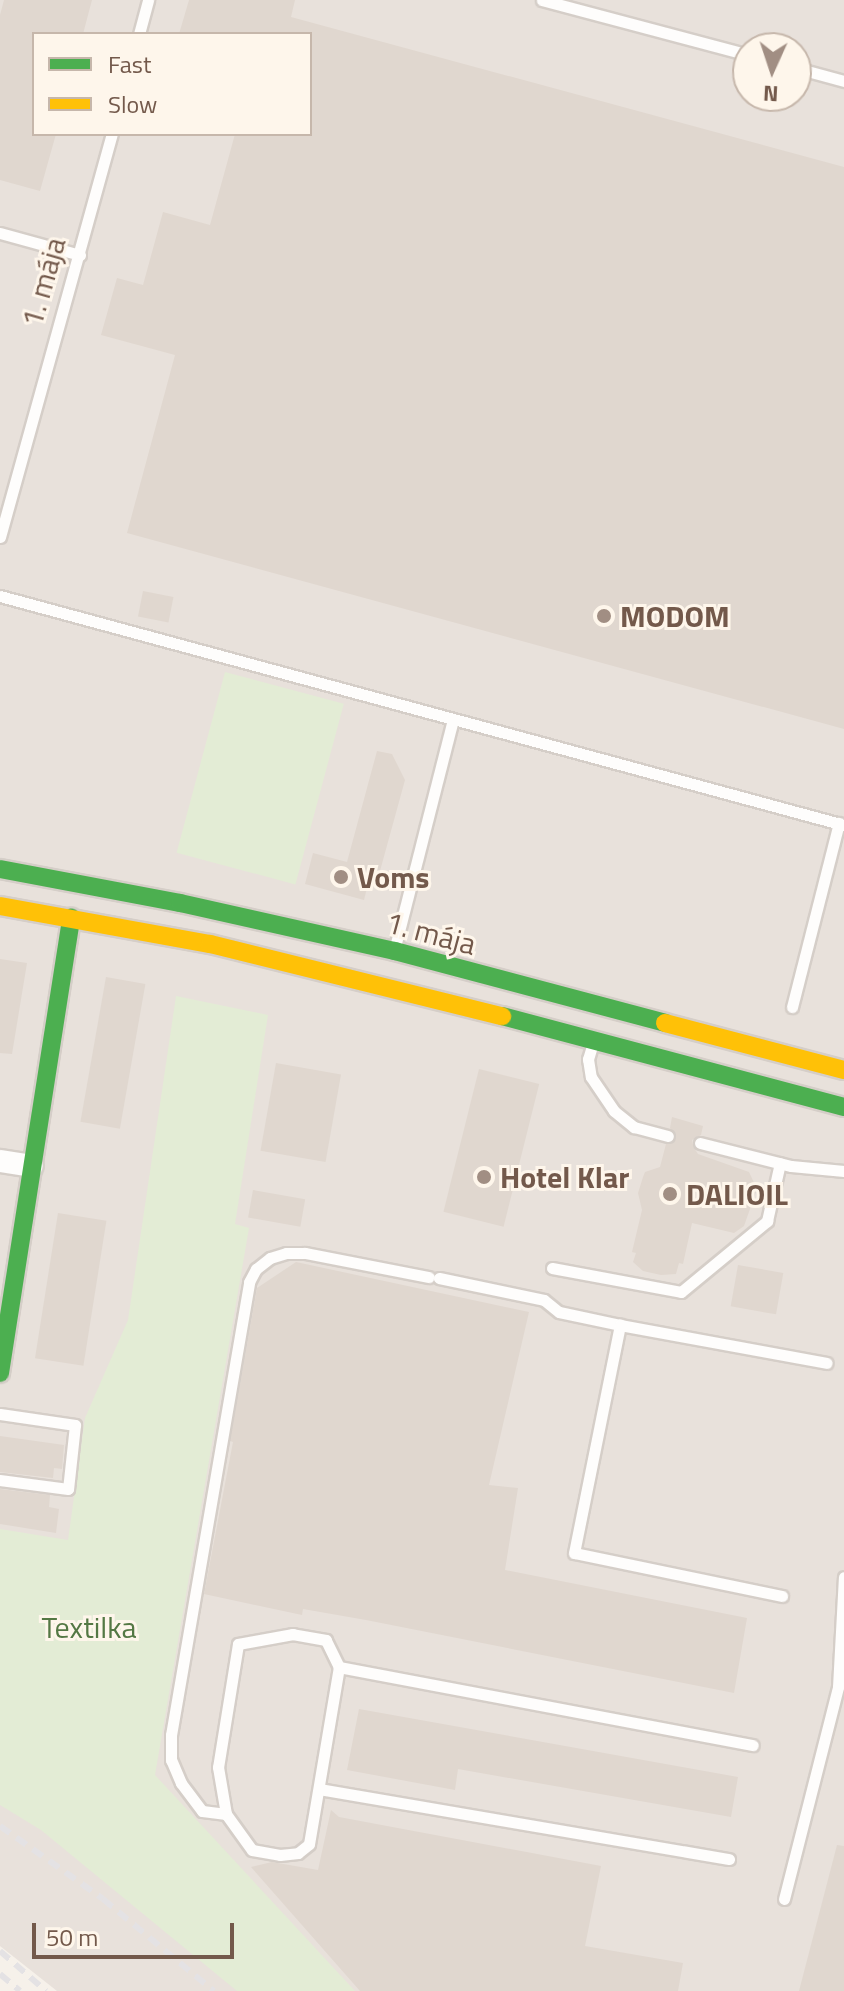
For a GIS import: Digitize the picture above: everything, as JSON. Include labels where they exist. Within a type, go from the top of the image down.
[{"type":"main road","name":"1. mája","points":[[0,869],[180,903],[396,970],[597,1023],[844,1107]]},
{"type":"main road","name":"1. mája","points":[[0,906],[210,944],[396,970],[597,1023],[844,1070]]},
{"type":"main road","points":[[0,1373],[71,918]]},
{"type":"street","points":[[0,1161],[32,1166]]},
{"type":"lane","points":[[140,32],[148,0]]},
{"type":"lane","points":[[542,0],[732,51]]},
{"type":"lane","points":[[812,72],[844,81]]},
{"type":"lane","name":"1. mája","points":[[0,537],[111,136]]},
{"type":"lane","points":[[0,233],[80,255]]},
{"type":"lane","points":[[0,596],[842,824],[792,1007]]},
{"type":"lane","points":[[396,970],[453,719]]},
{"type":"lane","points":[[597,1023],[588,1059],[591,1077],[607,1103],[634,1127],[668,1136]]},
{"type":"lane","points":[[700,1143],[780,1163],[844,1171]]},
{"type":"lane","points":[[552,1268],[681,1292],[767,1221],[780,1163]]},
{"type":"lane","points":[[226,1814],[202,1811],[181,1783],[171,1760],[171,1735],[249,1282],[256,1269],[270,1258],[286,1253],[305,1253],[544,1300],[559,1312],[620,1325],[827,1363]]},
{"type":"lane","points":[[620,1325],[574,1553],[782,1596]]},
{"type":"lane","points":[[0,1414],[75,1425],[68,1489],[0,1480]]},
{"type":"lane","points":[[784,1899],[838,1687],[844,1577]]},
{"type":"lane","points":[[293,1634],[326,1640],[339,1667],[309,1844],[298,1853],[280,1855],[252,1850],[226,1814],[218,1767],[238,1644],[293,1634]]},
{"type":"lane","points":[[339,1667],[753,1745]]},
{"type":"lane","points":[[319,1789],[729,1859]]},
{"type":"shaded area","points":[[0,0],[844,0],[844,1991],[57,1991],[0,1946]]},
{"type":"green space","points":[[225,672],[344,704],[295,884],[177,853]]},
{"type":"green space","name":"Textilka","points":[[176,996],[268,1015],[235,1224],[249,1228],[155,1775],[355,1991],[237,1991],[41,1830],[0,1805],[0,1529],[68,1540],[85,1418],[128,1320]]},
{"type":"building","points":[[4,0],[92,0],[84,32],[32,32],[32,136],[55,136],[40,191],[0,180],[0,15]]},
{"type":"building","points":[[189,0],[295,0],[291,17],[844,167],[844,729],[127,533],[175,355],[101,335],[117,278],[143,285],[163,212],[210,225],[234,136],[312,136],[312,32],[180,32]]},
{"type":"building","points":[[143,591],[173,597],[168,622],[138,617]]},
{"type":"building","points":[[377,751],[392,754],[405,780],[380,871],[372,868],[364,900],[305,884],[313,853],[347,862]]},
{"type":"building","points":[[0,959],[27,963],[12,1054],[0,1053]]},
{"type":"building","points":[[106,977],[145,984],[120,1129],[80,1122]]},
{"type":"building","points":[[276,1063],[341,1074],[326,1162],[261,1151]]},
{"type":"building","name":"Hotel Klar","points":[[479,1069],[539,1084],[504,1227],[443,1212]]},
{"type":"building","points":[[672,1117],[703,1126],[701,1135],[692,1140],[698,1154],[749,1172],[757,1189],[744,1226],[734,1233],[692,1223],[683,1264],[679,1263],[676,1274],[661,1275],[643,1271],[633,1262],[636,1253],[632,1252],[642,1210],[638,1193],[645,1172],[660,1167],[666,1144],[676,1139],[670,1128]]},
{"type":"building","points":[[253,1190],[305,1199],[300,1227],[248,1218]]},
{"type":"building","points":[[58,1213],[106,1221],[83,1366],[35,1358]]},
{"type":"building","points":[[296,1262],[529,1312],[489,1485],[518,1488],[505,1570],[747,1618],[734,1693],[366,1620],[303,1609],[302,1615],[204,1594],[233,1442],[230,1441],[257,1288]]},
{"type":"building","points":[[738,1265],[783,1273],[776,1314],[731,1306]]},
{"type":"building","points":[[0,1436],[64,1445],[62,1469],[54,1468],[53,1478],[0,1472]]},
{"type":"building","points":[[0,1489],[50,1495],[49,1507],[59,1509],[56,1533],[0,1524]]},
{"type":"building","points":[[359,1709],[738,1777],[731,1817],[458,1769],[455,1790],[347,1770]]},
{"type":"building","points":[[331,1810],[339,1817],[601,1866],[585,1946],[683,1963],[678,1991],[360,1991],[251,1867],[272,1862],[318,1870]]},
{"type":"building","points":[[837,1845],[844,1846],[844,1991],[799,1991]]},
{"type":"railway","points":[[0,1826],[103,1899],[214,1991]]},
{"type":"railway","points":[[0,1951],[46,1991]]},
{"type":"railway","points":[[0,1974],[20,1991]]},
{"type":"traffic: fast","points":[[0,869],[180,903],[395,951],[665,1023]]},
{"type":"traffic: fast","points":[[0,1373],[71,918]]},
{"type":"traffic: fast","points":[[502,1016],[844,1107]]},
{"type":"traffic: slow","points":[[0,906],[210,944],[502,1016]]},
{"type":"traffic: slow","points":[[665,1023],[844,1070]]},
{"type":"place","name":"MODOM","points":[[604,616]]},
{"type":"place","name":"Voms","points":[[341,877]]},
{"type":"place","name":"Hotel Klar","points":[[484,1177]]},
{"type":"place","name":"DALIOIL","points":[[670,1194]]}]
